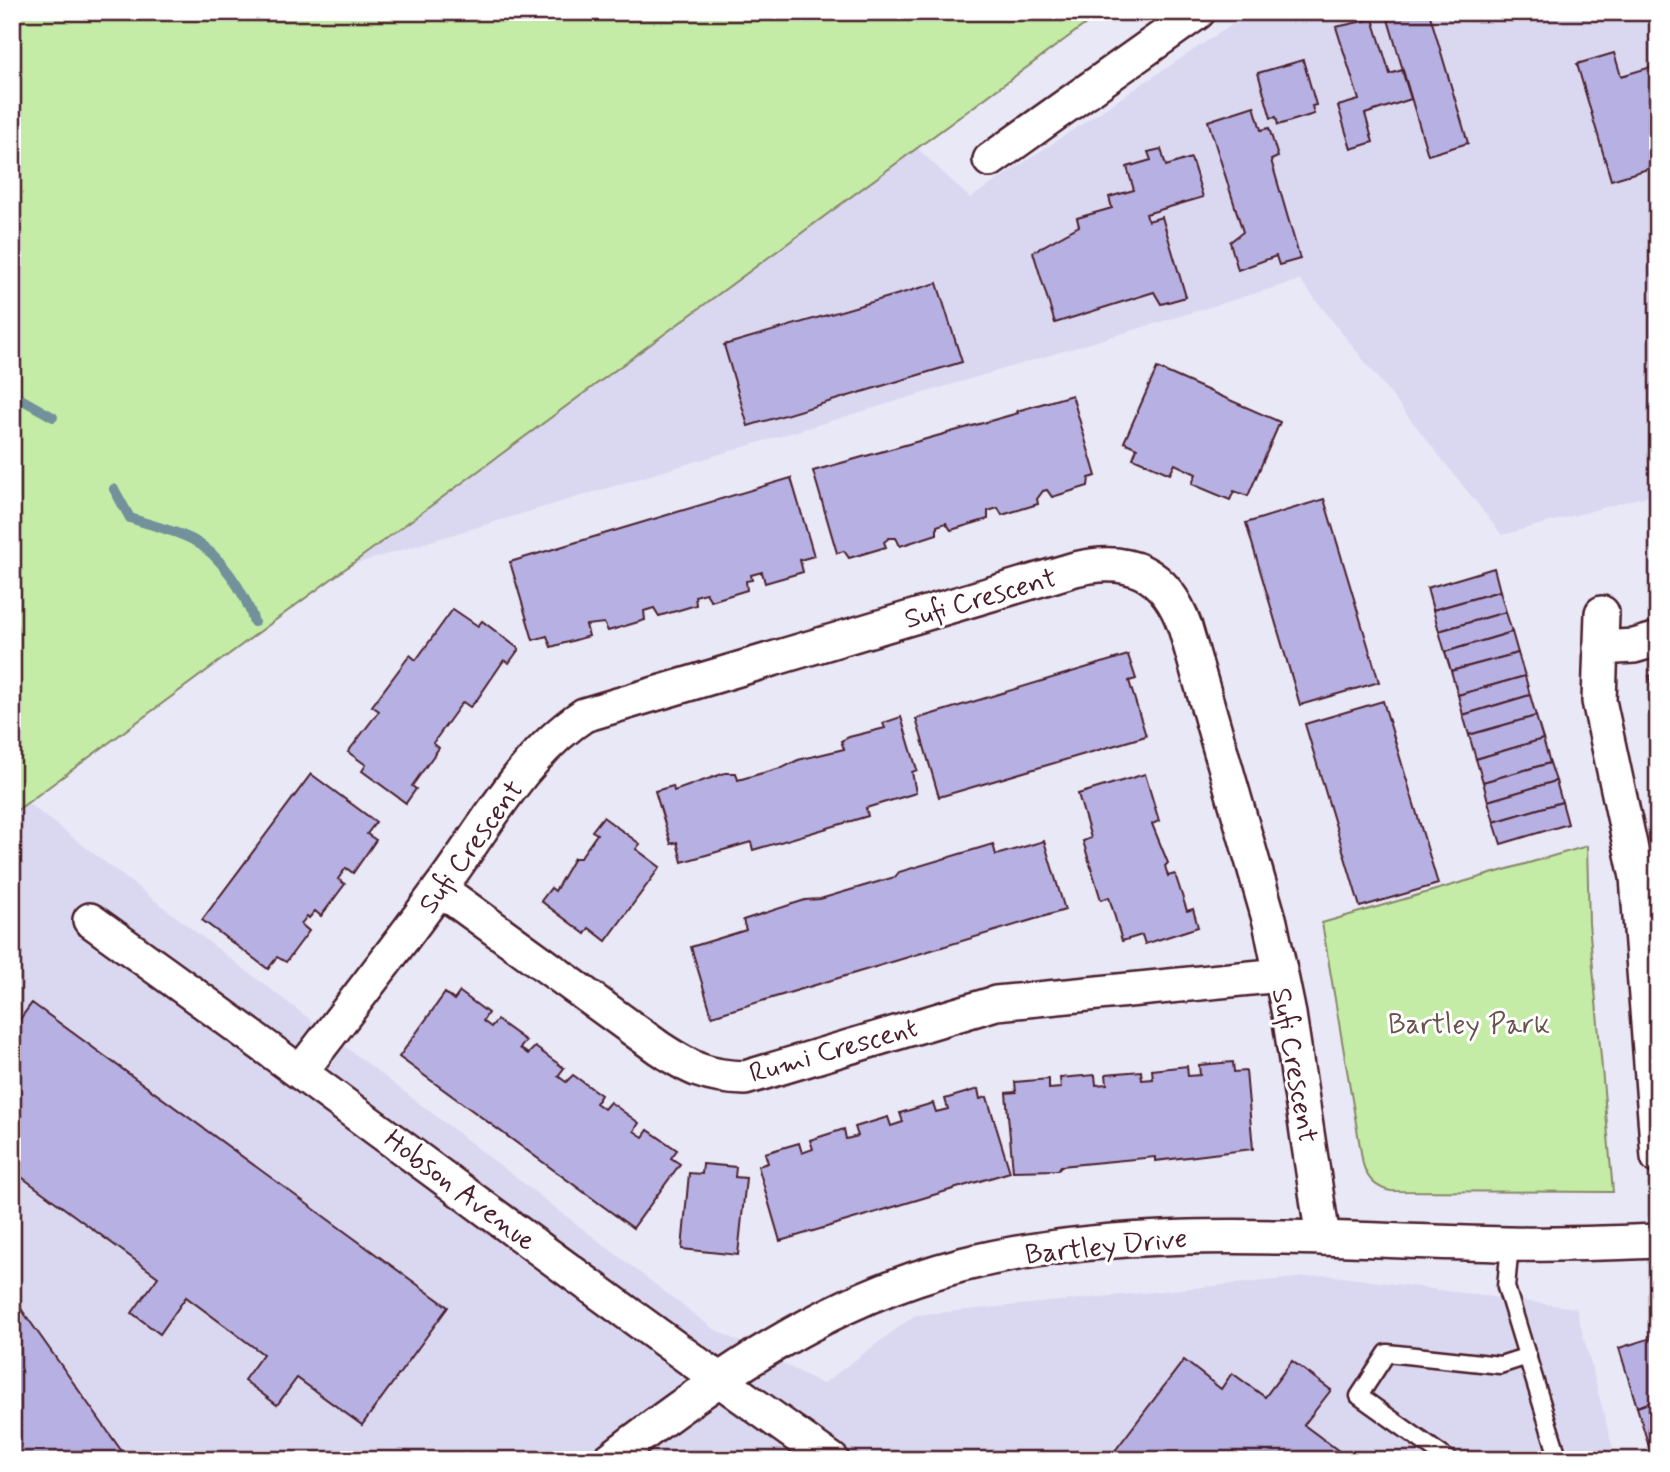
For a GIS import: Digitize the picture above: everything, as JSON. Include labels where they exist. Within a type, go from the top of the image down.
[{"type":"street","points":[[990,160],[1198,12]]},
{"type":"street","name":"Sufi Crescent","points":[[302,1070],[440,889],[542,749],[584,715],[1075,569],[1116,563],[1138,569],[1156,581],[1172,597],[1179,611],[1270,922],[1323,1238]]},
{"type":"street","points":[[1602,613],[1599,701],[1650,941],[1658,1157]]},
{"type":"street","points":[[1600,648],[1634,646],[1658,639]]},
{"type":"street","name":"Rumi Crescent","points":[[440,889],[659,1048],[689,1068],[715,1077],[745,1078],[996,1003],[1281,975]]},
{"type":"street","name":"Hobson Avenue","points":[[90,920],[302,1070],[832,1460]]},
{"type":"street","name":"Bartley Drive","points":[[609,1460],[718,1377],[780,1339],[863,1299],[961,1265],[1100,1242],[1209,1235],[1510,1245],[1658,1241]]},
{"type":"lane","points":[[1510,1245],[1506,1287],[1559,1460]]},
{"type":"lane","points":[[1449,1460],[1359,1396],[1387,1353],[1500,1364],[1528,1356]]},
{"type":"shaded area","points":[[1251,12],[1651,12],[1658,35],[1658,493],[1502,535],[1300,280],[348,566],[917,148],[970,198]]},
{"type":"shaded area","points":[[28,803],[712,1328],[823,1384],[915,1315],[1327,1275],[1576,1308],[1616,1460],[12,1460],[12,814]]},
{"type":"green space","points":[[12,12],[1102,12],[12,814]]},
{"type":"green space","name":"Bartley Park","points":[[1587,846],[1589,923],[1613,1192],[1391,1191],[1377,1185],[1367,1174],[1363,1164],[1322,923]]},
{"type":"building","points":[[1401,12],[1429,12],[1468,143],[1428,155],[1387,16]]},
{"type":"building","points":[[1373,19],[1390,74],[1402,70],[1411,99],[1365,114],[1373,142],[1351,149],[1338,106],[1359,100],[1336,27]]},
{"type":"building","points":[[1614,53],[1621,76],[1658,65],[1658,166],[1611,180],[1577,64]]},
{"type":"building","points":[[1303,60],[1316,105],[1312,106],[1314,114],[1278,125],[1276,117],[1271,118],[1258,73]]},
{"type":"building","points":[[1254,106],[1261,130],[1269,128],[1278,157],[1271,160],[1300,259],[1279,265],[1276,256],[1238,270],[1230,242],[1243,232],[1208,121]]},
{"type":"building","points":[[1161,149],[1166,166],[1191,158],[1203,197],[1146,214],[1148,221],[1162,217],[1186,297],[1161,304],[1154,292],[1055,323],[1033,252],[1079,226],[1077,218],[1112,208],[1109,197],[1134,190],[1127,167],[1151,160],[1148,152]]},
{"type":"building","points":[[937,283],[962,362],[748,426],[724,345]]},
{"type":"building","points":[[1157,368],[1280,422],[1248,496],[1234,491],[1230,500],[1192,484],[1196,474],[1175,464],[1170,474],[1133,458],[1137,448],[1124,442]]},
{"type":"building","points":[[1072,395],[1096,476],[1089,478],[1088,486],[1052,497],[1047,490],[1043,491],[1037,499],[1038,504],[1002,515],[998,508],[988,511],[988,519],[951,530],[946,523],[937,526],[937,534],[900,546],[896,538],[889,538],[884,542],[886,547],[849,558],[844,551],[837,553],[813,471]]},
{"type":"building","points":[[791,478],[814,556],[800,560],[803,572],[765,583],[762,572],[751,575],[752,580],[746,581],[747,590],[711,601],[706,593],[695,596],[696,605],[659,616],[654,608],[644,611],[645,620],[608,631],[604,623],[586,625],[589,636],[551,647],[547,636],[533,640],[510,562]]},
{"type":"building","points":[[1324,499],[1379,682],[1300,705],[1246,523]]},
{"type":"building","points":[[1494,568],[1500,591],[1433,610],[1427,588]]},
{"type":"building","points":[[1500,591],[1506,612],[1439,631],[1433,610]]},
{"type":"building","points":[[453,609],[478,626],[482,621],[519,649],[509,663],[504,660],[470,707],[463,702],[459,707],[433,743],[439,748],[412,786],[416,789],[406,803],[362,771],[366,765],[348,752],[379,711],[372,706],[410,655],[416,660]]},
{"type":"building","points":[[1506,612],[1512,632],[1445,652],[1439,631]]},
{"type":"building","points":[[1512,632],[1518,653],[1451,671],[1445,652]]},
{"type":"building","points":[[1518,653],[1525,676],[1458,695],[1451,671]]},
{"type":"building","points":[[1128,655],[1136,679],[1129,681],[1146,736],[939,797],[916,719]]},
{"type":"building","points":[[1658,674],[1658,695],[1655,696],[1649,676]]},
{"type":"building","points":[[1525,676],[1530,695],[1463,715],[1458,695]]},
{"type":"building","points":[[1530,695],[1536,716],[1469,735],[1463,715]]},
{"type":"building","points":[[1383,701],[1438,884],[1360,907],[1305,724]]},
{"type":"building","points":[[1536,716],[1543,739],[1476,759],[1469,735]]},
{"type":"building","points":[[901,717],[917,770],[912,772],[916,793],[866,808],[868,816],[753,850],[751,842],[682,862],[677,842],[671,844],[655,791],[673,786],[674,791],[725,773],[736,773],[738,780],[784,767],[798,760],[844,749],[841,741],[885,728],[883,723]]},
{"type":"building","points":[[1543,739],[1550,763],[1483,782],[1476,759]]},
{"type":"building","points":[[1550,763],[1556,781],[1488,801],[1483,782]]},
{"type":"building","points":[[311,774],[376,822],[367,834],[376,840],[353,873],[346,868],[338,879],[345,884],[321,916],[315,911],[301,924],[309,931],[286,962],[277,957],[268,969],[202,920]]},
{"type":"building","points":[[1145,774],[1159,821],[1152,824],[1168,863],[1165,866],[1168,876],[1175,874],[1187,911],[1193,909],[1198,927],[1145,944],[1142,935],[1122,941],[1109,897],[1101,900],[1083,841],[1091,838],[1078,794]]},
{"type":"building","points":[[1556,781],[1562,802],[1494,822],[1488,801]]},
{"type":"building","points":[[1562,802],[1568,824],[1501,844],[1494,822]]},
{"type":"building","points":[[603,817],[640,844],[636,849],[660,867],[606,941],[589,928],[585,934],[541,901],[551,888],[555,891],[574,858],[580,858],[597,834],[592,831]]},
{"type":"building","points":[[1044,841],[1065,910],[712,1016],[691,947],[746,930],[743,920],[805,900],[820,899],[895,877],[899,872],[993,844],[996,855]]},
{"type":"building","points":[[460,992],[488,1013],[483,1021],[491,1027],[497,1020],[526,1041],[520,1048],[528,1054],[535,1047],[564,1068],[558,1076],[566,1082],[573,1075],[601,1095],[596,1103],[604,1109],[610,1102],[639,1123],[634,1131],[643,1137],[648,1130],[677,1150],[671,1158],[680,1164],[633,1228],[399,1057],[445,993],[454,1000]]},
{"type":"building","points":[[32,1003],[448,1307],[362,1425],[297,1378],[277,1405],[244,1380],[263,1354],[186,1297],[160,1334],[132,1313],[158,1277],[12,1170],[12,1030]]},
{"type":"building","points":[[1233,1062],[1234,1072],[1246,1071],[1253,1149],[1155,1161],[1155,1157],[1061,1166],[1058,1170],[1013,1171],[1006,1093],[1016,1092],[1015,1082],[1049,1079],[1049,1089],[1061,1088],[1060,1078],[1095,1075],[1096,1085],[1107,1084],[1106,1074],[1141,1071],[1142,1080],[1153,1079],[1152,1070],[1187,1066],[1188,1076],[1200,1075],[1199,1065]]},
{"type":"building","points":[[978,1089],[980,1099],[987,1097],[1010,1172],[780,1241],[758,1166],[768,1163],[765,1153],[799,1143],[802,1153],[813,1149],[810,1140],[844,1129],[846,1139],[858,1136],[855,1127],[888,1117],[891,1126],[903,1122],[900,1113],[933,1103],[936,1112],[948,1109],[945,1099]]},
{"type":"building","points":[[703,1164],[736,1167],[735,1177],[746,1178],[738,1255],[682,1249],[689,1173],[702,1174]]},
{"type":"building","points":[[12,1296],[128,1460],[12,1460]]},
{"type":"building","points":[[1658,1336],[1658,1400],[1637,1407],[1619,1348]]},
{"type":"building","points":[[1184,1360],[1221,1389],[1232,1373],[1265,1397],[1292,1361],[1331,1390],[1304,1425],[1351,1460],[1108,1460]]},
{"type":"building","points":[[1658,1400],[1658,1460],[1653,1460],[1637,1407]]},
{"type":"waterway","points":[[12,394],[53,417]]},
{"type":"waterway","points":[[114,489],[130,518],[186,536],[213,555],[231,575],[254,622]]}]
